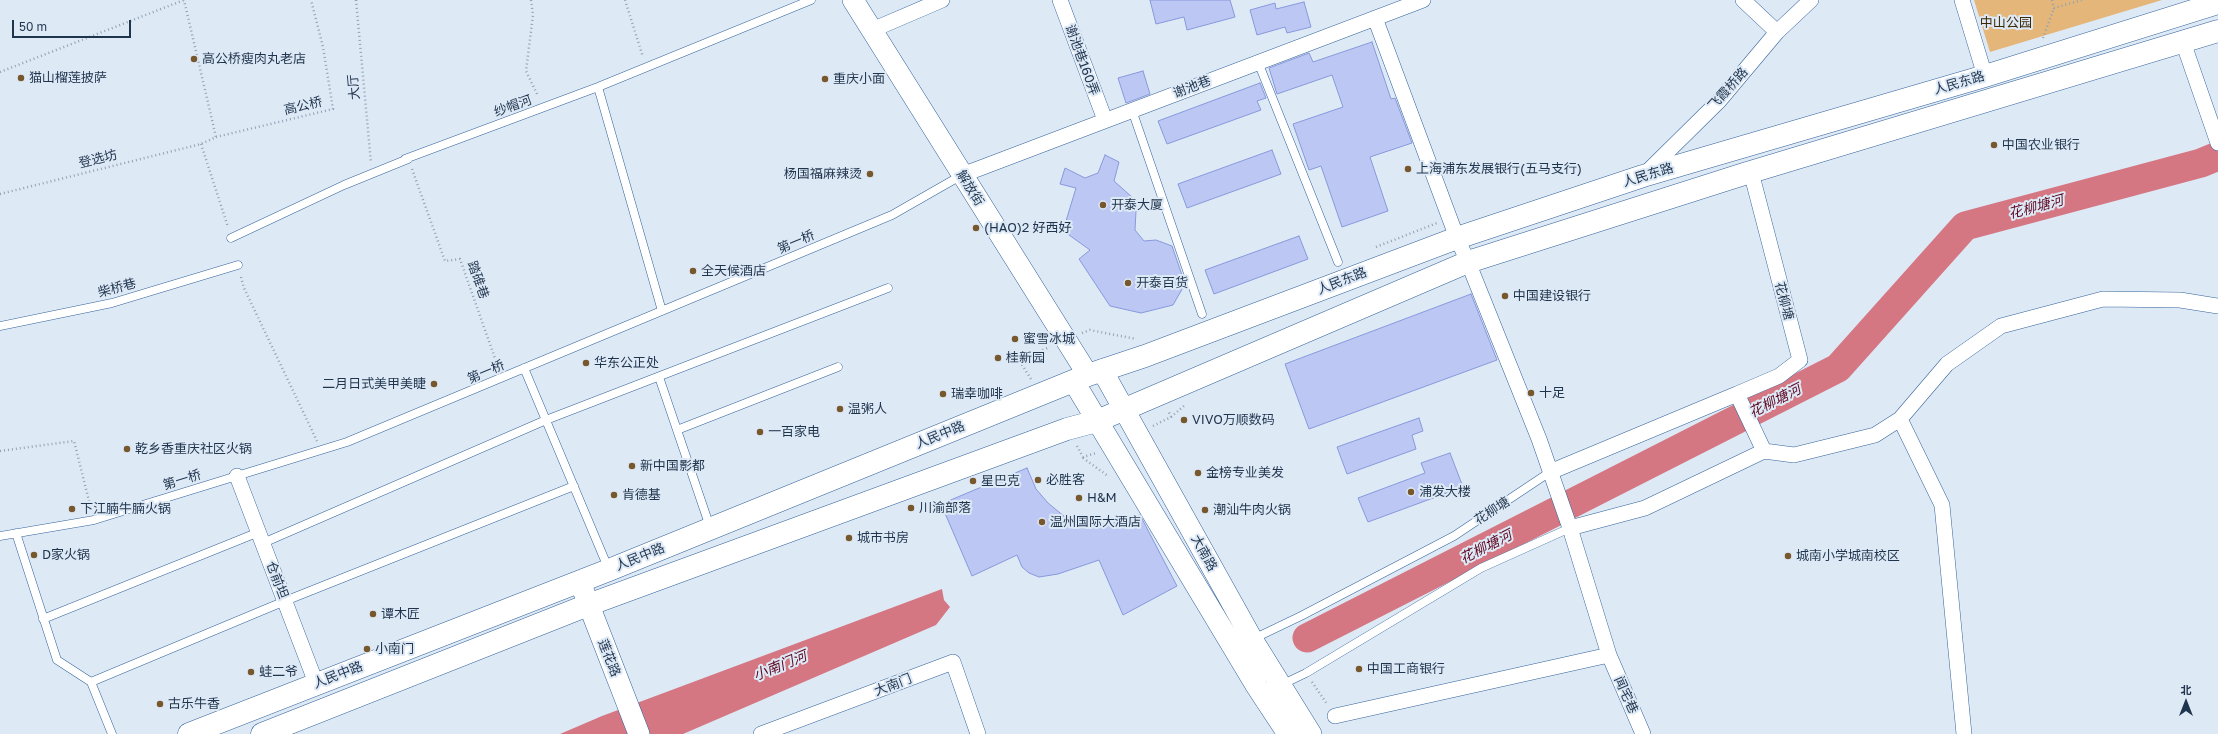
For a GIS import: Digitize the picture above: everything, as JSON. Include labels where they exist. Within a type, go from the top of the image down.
[{"type":"highway","name":"人民东路","points":[[1088,376],[1145,356],[1457,238],[1643,176],[1985,76],[2218,3]]},
{"type":"highway","name":"人民东路","points":[[1097,421],[1468,262],[1751,172],[2218,31]]},
{"type":"highway","name":"人民中路","points":[[189,734],[580,582],[1088,376]]},
{"type":"highway","name":"人民中路","points":[[262,734],[588,605],[1067,429],[1097,421]]},
{"type":"main road","name":"解放街","points":[[853,0],[1088,376]]},
{"type":"main road","name":"大南路","points":[[1088,376],[1124,410],[1252,639],[1311,734]]},
{"type":"main road","name":"大南路","points":[[1088,376],[1097,421],[1282,732]]},
{"type":"main road","name":"莲花路","points":[[580,582],[639,734]]},
{"type":"street","name":"谢池巷160弄","points":[[1060,0],[1105,120]]},
{"type":"street","name":"谢池巷","points":[[962,175],[1423,0]]},
{"type":"street","points":[[1743,0],[1777,32]]},
{"type":"street","name":"飞霞桥路","points":[[1643,176],[1719,101],[1777,32],[1810,0]]},
{"type":"street","points":[[1962,0],[1985,76]]},
{"type":"street","points":[[872,30],[939,1]]},
{"type":"street","name":"闻宅巷","points":[[1375,18],[1457,238],[1468,262],[1550,472],[1570,528],[1608,655],[1643,734]]},
{"type":"street","points":[[2183,42],[2216,138]]},
{"type":"street","name":"花柳塘","points":[[1550,472],[1739,398],[1779,376],[1800,360],[1751,172]]},
{"type":"street","points":[[1570,528],[1645,508],[1764,451],[1794,455],[1875,435],[1900,419],[1947,364],[2001,326],[2103,299],[2180,300],[2218,306]]},
{"type":"street","points":[[1739,398],[1764,451]]},
{"type":"street","points":[[1900,419],[1942,505],[1964,734]]},
{"type":"street","name":"仓前坦","points":[[237,476],[316,684]]},
{"type":"street","points":[[1335,716],[1608,655]]},
{"type":"street","name":"大南门","points":[[761,734],[953,662],[978,734]]},
{"type":"lane","name":"纱帽河","points":[[231,238],[372,173],[408,159],[405,159],[598,87],[811,0]]},
{"type":"lane","points":[[1258,62],[1338,262]]},
{"type":"lane","points":[[598,87],[662,311]]},
{"type":"lane","points":[[1132,110],[1202,314]]},
{"type":"lane","name":"第一桥","points":[[0,536],[94,520],[347,442],[892,215],[962,175]]},
{"type":"lane","name":"柴桥巷","points":[[0,326],[112,303],[238,265]]},
{"type":"lane","points":[[44,618],[261,538],[546,420],[888,288]]},
{"type":"lane","points":[[677,430],[838,367]]},
{"type":"lane","points":[[524,368],[609,570]]},
{"type":"lane","points":[[659,376],[710,529]]},
{"type":"lane","name":"花柳塘","points":[[1252,639],[1301,616],[1454,536],[1550,472]]},
{"type":"lane","points":[[91,682],[285,601],[574,486]]},
{"type":"lane","points":[[1277,681],[1306,673],[1481,568],[1570,528]]},
{"type":"lane","points":[[16,533],[57,660],[91,682],[112,734]]},
{"type":"path","points":[[0,72],[184,0],[216,137]]},
{"type":"path","name":"高公桥","points":[[201,144],[216,137],[334,109],[323,47],[311,0]]},
{"type":"path","name":"大厅","points":[[356,0],[372,173]]},
{"type":"path","points":[[531,0],[534,15],[526,71],[544,108]]},
{"type":"path","points":[[625,0],[646,68]]},
{"type":"path","points":[[2043,39],[2054,8],[2052,0]]},
{"type":"path","points":[[2054,8],[2082,0]]},
{"type":"path","points":[[201,144],[231,238]]},
{"type":"path","name":"登选坊","points":[[0,194],[201,144]]},
{"type":"path","name":"踏碓巷","points":[[408,159],[445,261],[460,259],[502,378]]},
{"type":"path","points":[[238,265],[244,288],[321,450]]},
{"type":"path","points":[[0,451],[74,441],[94,520]]},
{"type":"green space","name":"中山公园","points":[[1974,0],[2162,0],[1990,52]]},
{"type":"water","name":"小南门河","points":[[942,589],[944,600],[950,607],[936,625],[683,734],[560,734],[602,716]]},
{"type":"building","points":[[1150,0],[1230,0],[1235,17],[1187,30],[1184,17],[1156,24]]},
{"type":"building","points":[[1304,2],[1311,27],[1287,33],[1285,27],[1257,35],[1250,10],[1275,3],[1276,9]]},
{"type":"building","points":[[1372,42],[1391,99],[1395,98],[1412,143],[1370,157],[1388,211],[1342,227],[1321,166],[1309,170],[1293,124],[1343,107],[1332,75],[1277,94],[1269,68],[1309,53],[1313,62]]},
{"type":"building","points":[[1143,71],[1150,94],[1126,103],[1118,78]]},
{"type":"building","points":[[1260,83],[1266,98],[1257,101],[1261,110],[1167,144],[1158,121]]},
{"type":"building","points":[[1272,150],[1281,174],[1187,208],[1178,184]]},
{"type":"building","points":[[1105,155],[1119,162],[1114,181],[1133,198],[1136,211],[1135,230],[1144,241],[1156,240],[1172,246],[1185,284],[1173,305],[1141,313],[1110,306],[1079,259],[1090,250],[1069,235],[1066,221],[1076,188],[1060,184],[1065,168],[1085,178],[1098,173]]},
{"type":"building","points":[[1299,236],[1308,259],[1214,294],[1205,270]]},
{"type":"building","points":[[1471,294],[1497,360],[1309,429],[1285,364]]},
{"type":"building","name":"浦发大楼","points":[[1419,418],[1423,431],[1412,435],[1416,449],[1347,474],[1337,447]]},
{"type":"building","name":"浦发大楼","points":[[1450,453],[1463,487],[1368,522],[1358,498],[1425,473],[1421,463]]},
{"type":"building","points":[[1027,468],[1036,489],[1048,503],[1065,517],[1087,524],[1111,524],[1140,515],[1177,586],[1123,615],[1099,560],[1058,574],[1039,577],[1029,573],[1022,567],[1017,555],[972,576],[941,504]]},
{"type":"waterway","name":"花柳塘河","points":[[1307,638],[1838,368],[1965,226],[2201,163],[2218,156]]},
{"type":"place","name":"高公桥瘦肉丸老店","points":[[194,59]]},
{"type":"place","name":"猫山榴莲披萨","points":[[21,78]]},
{"type":"place","name":"重庆小面","points":[[825,79]]},
{"type":"place","name":"中国农业银行","points":[[1994,145]]},
{"type":"place","name":"上海浦东发展银行(五马支行)","points":[[1408,169]]},
{"type":"place","name":"杨国福麻辣烫","points":[[870,174]]},
{"type":"place","name":"开泰大厦","points":[[1103,205]]},
{"type":"place","name":"(HAO)2 好西好","points":[[976,228]]},
{"type":"place","name":"全天候酒店","points":[[693,271]]},
{"type":"place","name":"开泰百货","points":[[1128,283]]},
{"type":"place","name":"中国建设银行","points":[[1505,296]]},
{"type":"place","name":"蜜雪冰城","points":[[1015,339]]},
{"type":"place","name":"桂新园","points":[[998,358]]},
{"type":"place","name":"华东公正处","points":[[586,363]]},
{"type":"place","name":"二月日式美甲美睫","points":[[434,384]]},
{"type":"place","name":"十足","points":[[1531,393]]},
{"type":"place","name":"瑞幸咖啡","points":[[943,394]]},
{"type":"place","name":"温粥人","points":[[840,409]]},
{"type":"place","name":"VIVO万顺数码","points":[[1184,420]]},
{"type":"place","name":"一百家电","points":[[760,432]]},
{"type":"place","name":"乾乡香重庆社区火锅","points":[[127,449]]},
{"type":"place","name":"新中国影都","points":[[632,466]]},
{"type":"place","name":"金榜专业美发","points":[[1198,473]]},
{"type":"place","name":"必胜客","points":[[1038,480]]},
{"type":"place","name":"星巴克","points":[[973,481]]},
{"type":"place","name":"浦发大楼","points":[[1411,492]]},
{"type":"place","name":"肯德基","points":[[614,495]]},
{"type":"place","name":"H&M","points":[[1079,498]]},
{"type":"place","name":"川渝部落","points":[[911,508]]},
{"type":"place","name":"下江腩牛腩火锅","points":[[72,509]]},
{"type":"place","name":"潮汕牛肉火锅","points":[[1205,510]]},
{"type":"place","name":"温州国际大酒店","points":[[1042,522]]},
{"type":"place","name":"城市书房","points":[[849,538]]},
{"type":"place","name":"D家火锅","points":[[34,555]]},
{"type":"place","name":"城南小学城南校区","points":[[1788,556]]},
{"type":"place","name":"谭木匠","points":[[373,614]]},
{"type":"place","name":"小南门","points":[[367,649]]},
{"type":"place","name":"中国工商银行","points":[[1359,669]]},
{"type":"place","name":"蛙二爷","points":[[251,672]]},
{"type":"place","name":"古乐牛香","points":[[160,704]]}]
